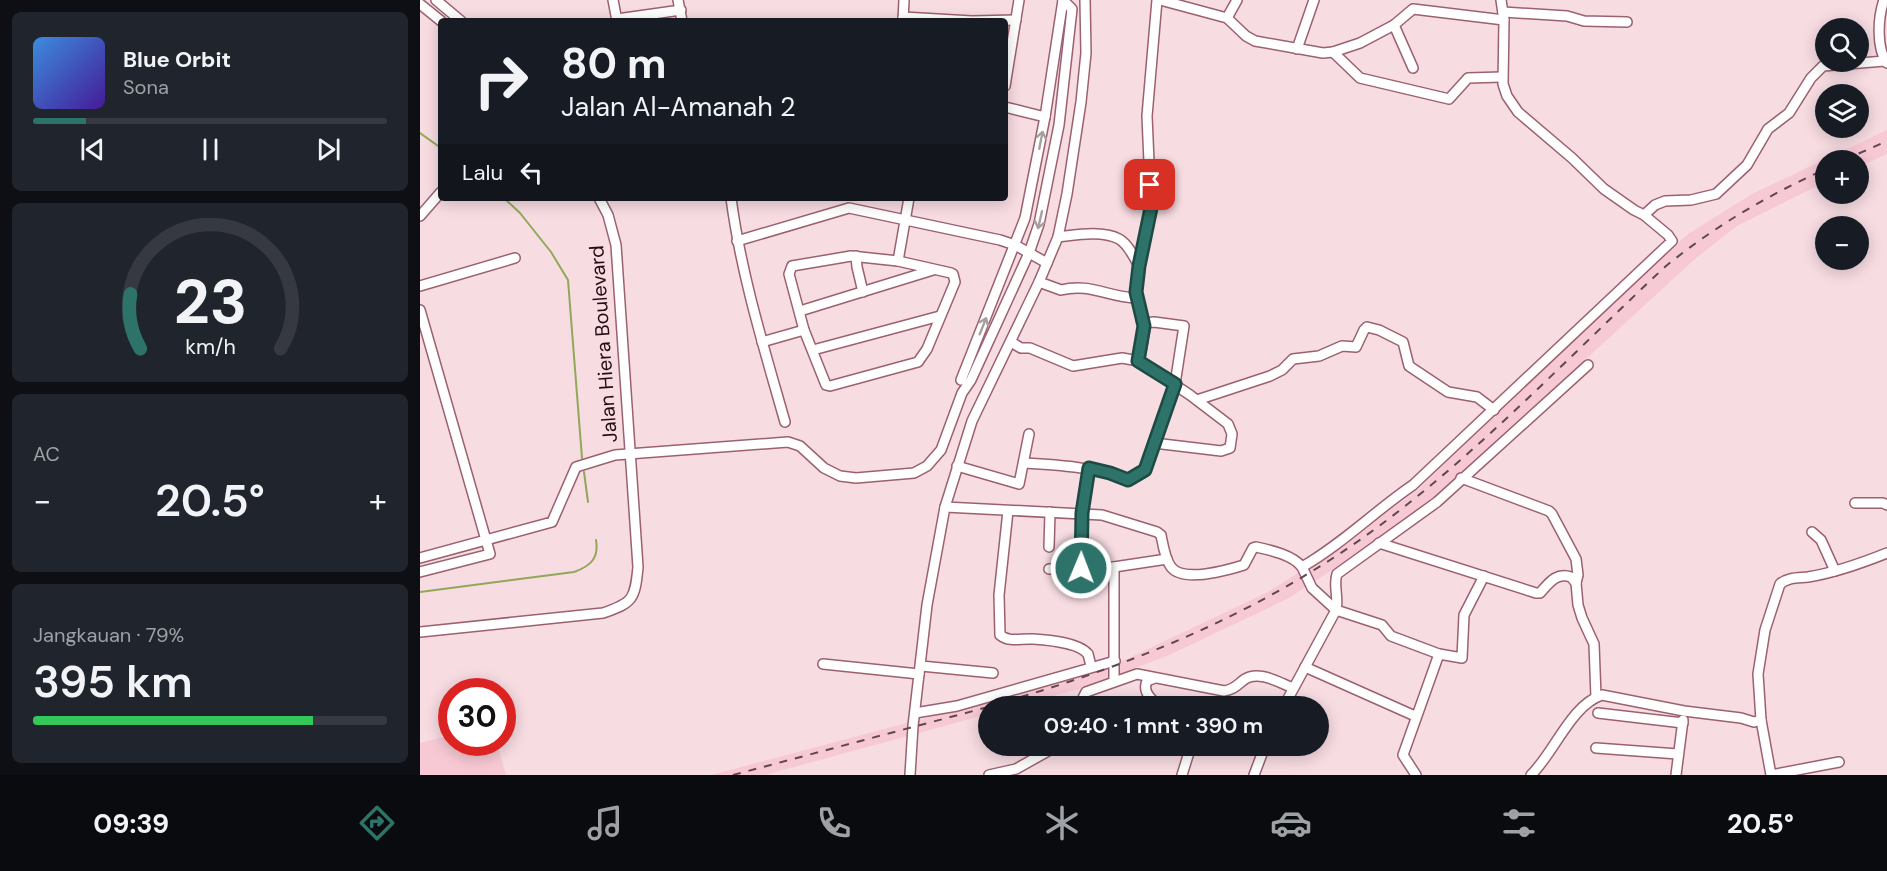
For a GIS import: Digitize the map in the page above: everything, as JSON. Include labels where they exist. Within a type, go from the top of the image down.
[{"type":"street","points":[[436,0],[457,18]]},
{"type":"street","points":[[613,0],[617,18]]},
{"type":"street","points":[[903,18],[904,0]]},
{"type":"street","points":[[1008,68],[1019,0]]},
{"type":"street","points":[[1039,282],[1061,290],[1069,287],[1082,287],[1135,297],[1151,208],[1147,116],[1158,0],[1190,4],[1227,18],[1246,36],[1256,41],[1323,53],[1333,52],[1360,42],[1394,25],[1413,9],[1503,16],[1567,16],[1584,21],[1627,22]]},
{"type":"street","points":[[1227,18],[1238,0]]},
{"type":"street","points":[[1298,48],[1314,0]]},
{"type":"street","points":[[1302,567],[1320,556],[1413,485],[1672,241],[1644,215],[1604,189],[1518,112],[1507,96],[1503,84],[1501,0]]},
{"type":"street","points":[[1644,215],[1655,205],[1665,201],[1691,200],[1716,194],[1747,165],[1768,129],[1789,114],[1811,78],[1824,66],[1886,62],[1880,30],[1884,0]]},
{"type":"street","points":[[910,775],[927,605],[945,507],[972,421],[1011,342],[1058,237],[1081,102],[1086,53],[1086,5],[1072,9],[1062,3],[1045,117],[1025,218],[961,380]]},
{"type":"street","points":[[420,4],[438,19]]},
{"type":"street","points":[[625,18],[680,5]]},
{"type":"street","points":[[420,558],[552,522],[576,467],[615,455],[788,442],[800,446],[824,468],[840,476],[856,478],[914,473],[927,466],[941,450],[962,393],[1029,253],[1039,224],[1059,125],[1072,9]]},
{"type":"street","points":[[1008,20],[1016,20]]},
{"type":"street","points":[[1394,25],[1413,68]]},
{"type":"street","points":[[1333,52],[1360,78],[1449,99],[1468,78],[1503,77]]},
{"type":"street","points":[[1008,107],[1045,117]]},
{"type":"street","points":[[420,216],[438,195]]},
{"type":"street","name":"Jalan Hiera Boulevard","points":[[420,632],[603,613],[625,606],[633,595],[638,567],[616,245],[608,215],[601,201]]},
{"type":"street","points":[[731,201],[736,241],[785,422]]},
{"type":"street","points":[[898,261],[908,201]]},
{"type":"street","points":[[736,241],[841,209],[857,209],[1000,240],[1015,245],[1047,264]]},
{"type":"street","points":[[1058,237],[1087,234],[1120,239],[1128,247],[1139,266]]},
{"type":"street","points":[[856,256],[863,292]]},
{"type":"street","points":[[856,256],[898,261],[951,273],[955,282],[927,349],[918,362],[834,386],[826,385],[804,330],[789,274],[792,266],[856,256]]},
{"type":"street","points":[[420,286],[515,258]]},
{"type":"street","points":[[800,311],[934,270]]},
{"type":"street","points":[[1136,292],[1144,326],[1138,361]]},
{"type":"street","points":[[420,310],[423,328],[490,554],[420,572]]},
{"type":"street","points":[[813,350],[940,316]]},
{"type":"street","points":[[1024,463],[1089,468],[1128,480],[1145,470],[1175,384],[1184,326],[1148,322],[1144,326]]},
{"type":"street","points":[[1197,400],[1270,376],[1282,370],[1293,359],[1319,356],[1342,346],[1356,347],[1367,327],[1379,330],[1403,342],[1409,366],[1448,392],[1478,398],[1494,410]]},
{"type":"street","points":[[762,342],[804,330]]},
{"type":"street","points":[[1011,342],[1021,348],[1030,348],[1073,366],[1122,358],[1138,361],[1175,384],[1228,424],[1232,434],[1230,448],[1221,452],[1178,447],[1162,442],[1154,443]]},
{"type":"street","points":[[1289,696],[1336,610],[1338,604],[1335,579],[1337,574],[1437,502],[1588,365]]},
{"type":"street","points":[[957,466],[1018,485],[1029,434]]},
{"type":"street","points":[[1081,568],[1082,513],[1089,468]]},
{"type":"street","points":[[1461,478],[1549,511],[1575,559],[1580,612],[1594,644],[1596,697]]},
{"type":"street","points":[[1855,503],[1887,505]]},
{"type":"street","points":[[945,507],[1102,515],[1157,532],[1161,536],[1171,568],[1178,572],[1200,575],[1215,574],[1244,565],[1252,548],[1256,547],[1298,562],[1312,588],[1336,610],[1382,625],[1391,636],[1439,654],[1462,658],[1464,615],[1484,576]]},
{"type":"street","points":[[1008,512],[999,595],[1000,635],[1011,640],[1037,639],[1078,647],[1087,651],[1091,666]]},
{"type":"street","points":[[1050,513],[1050,547]]},
{"type":"street","points":[[1812,532],[1821,540],[1835,571]]},
{"type":"street","points":[[1379,543],[1536,593],[1540,593],[1558,576],[1571,577],[1576,583]]},
{"type":"street","points":[[1839,762],[1771,775],[1761,720],[1758,683],[1765,630],[1777,590],[1784,581],[1835,571],[1887,553]]},
{"type":"street","points":[[1049,568],[1114,567],[1167,559]]},
{"type":"street","points":[[1114,567],[1114,681]]},
{"type":"street","points":[[1416,775],[1403,756],[1439,654]]},
{"type":"street","points":[[915,713],[957,706],[1115,661]]},
{"type":"street","points":[[823,664],[993,673]]},
{"type":"street","points":[[1305,666],[1415,717]]},
{"type":"street","points":[[1084,696],[1086,692],[1137,674],[1228,691],[1246,679],[1260,676],[1293,687]]},
{"type":"street","points":[[1149,696],[1145,688],[1147,681],[1158,678]]},
{"type":"street","points":[[1531,775],[1545,761],[1578,713],[1596,697],[1607,696],[1684,711],[1741,717],[1754,722],[1761,720]]},
{"type":"street","points":[[1676,775],[1684,711]]},
{"type":"street","points":[[1598,713],[1683,723]]},
{"type":"street","points":[[1596,747],[1678,754]]},
{"type":"street","points":[[989,775],[1016,769],[1039,756]]},
{"type":"street","points":[[1182,775],[1188,756]]},
{"type":"street","points":[[1254,775],[1261,756]]},
{"type":"shaded area","points":[[1887,130],[1887,154],[1869,162],[1869,150],[1845,150]]},
{"type":"shaded area","points":[[1815,164],[1815,187],[1737,226],[1696,258],[1428,504],[1371,545],[1287,599],[1167,656],[1079,689],[1053,696],[1008,696],[1127,659],[1266,593],[1321,559],[1418,490],[1556,354],[1688,234],[1752,194]]},
{"type":"shaded area","points":[[978,704],[978,717],[765,775],[711,775]]},
{"type":"shaded area","points":[[438,738],[438,756],[501,756],[506,775],[420,775],[420,743]]},
{"type":"waterway","points":[[420,133],[438,146]]},
{"type":"waterway","points":[[507,201],[520,213],[551,252],[568,280],[582,458]]},
{"type":"waterway","points":[[584,472],[588,502]]},
{"type":"waterway","points":[[420,592],[574,572],[593,560],[597,546],[596,540]]},
{"type":"railway","points":[[1867,150],[1887,141]]},
{"type":"railway","points":[[1025,696],[1116,665],[1197,632],[1237,613],[1314,570],[1408,504],[1453,466],[1540,387],[1666,266],[1743,212],[1815,174]]},
{"type":"railway","points":[[733,775],[978,710]]},
{"type":"route","points":[[1081,568],[1082,513],[1089,468],[1128,480],[1145,470],[1175,384],[1138,361],[1144,326],[1136,292],[1151,208],[1150,185]]}]
